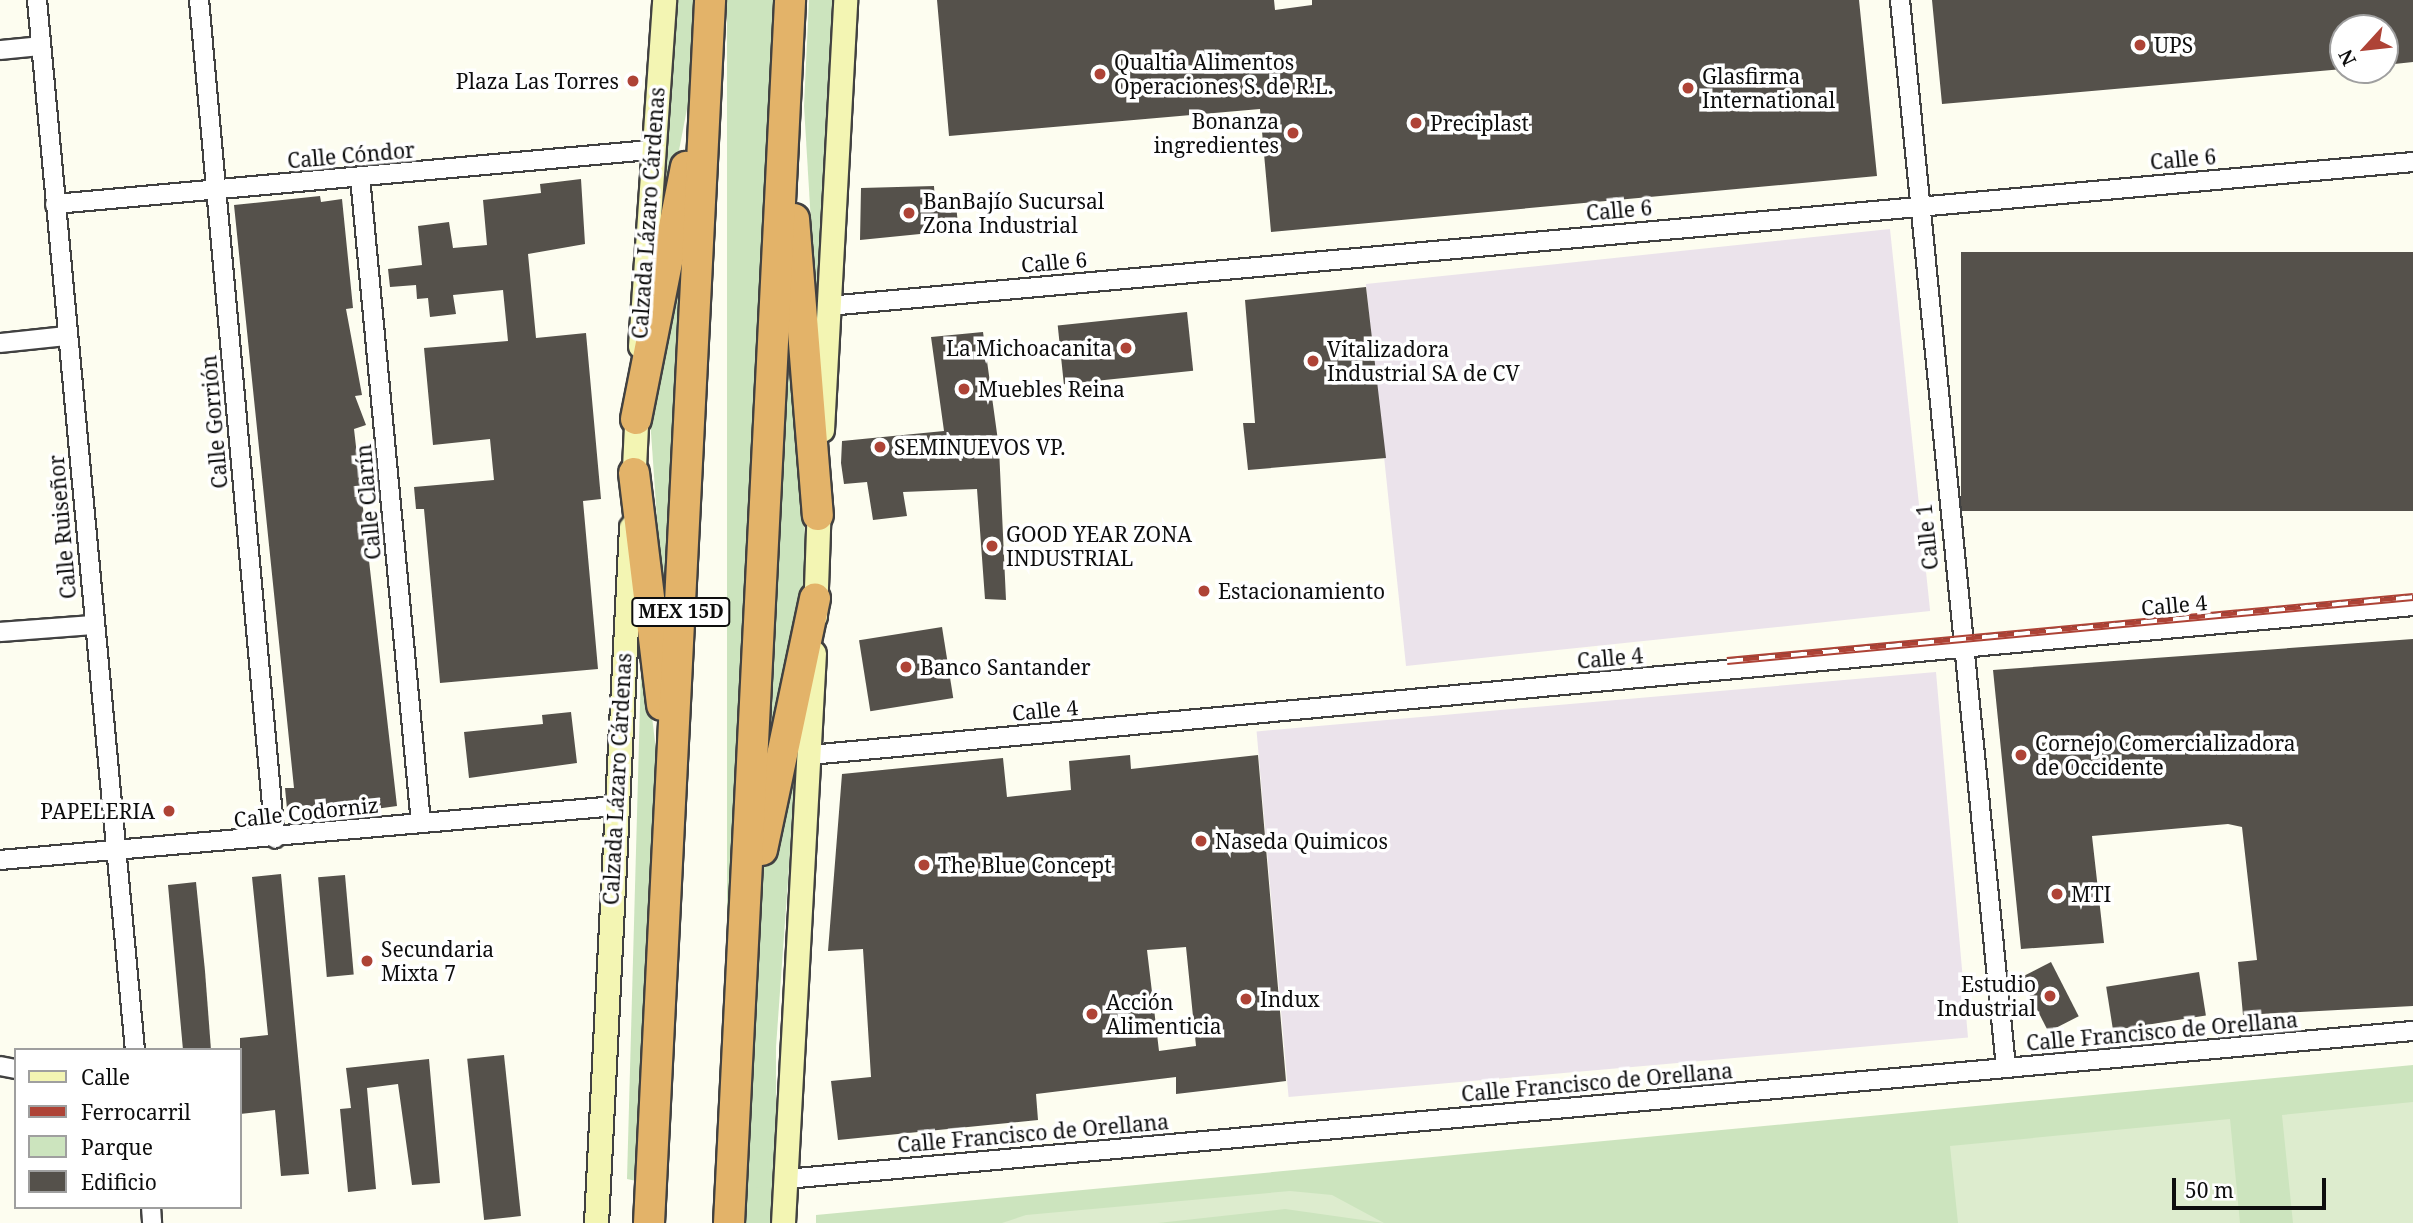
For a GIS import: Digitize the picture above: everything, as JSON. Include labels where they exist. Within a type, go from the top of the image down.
[{"type":"highway","name":"MEX 15D","points":[[729,1223],[790,0]]},
{"type":"highway","name":"MEX 15D","points":[[649,1223],[710,12]]},
{"type":"highway","points":[[636,419],[710,12]]},
{"type":"highway","points":[[785,109],[818,515]]},
{"type":"highway","points":[[634,473],[672,788]]},
{"type":"highway","points":[[743,939],[816,599]]},
{"type":"main road","name":"Calzada Lázaro Cárdenas","points":[[596,1223],[650,150],[664,0]]},
{"type":"main road","points":[[783,1223],[810,755],[818,515],[845,0]]},
{"type":"street","name":"Calle Ruiseñor","points":[[37,0],[114,852],[135,1048]]},
{"type":"street","name":"Calle Gorrión","points":[[199,0],[275,839]]},
{"type":"street","name":"Calle 1","points":[[1900,0],[1917,205],[2006,1068]]},
{"type":"street","points":[[0,50],[41,46]]},
{"type":"street","name":"Calle Cóndor","points":[[55,204],[650,150]]},
{"type":"street","name":"Calle 6","points":[[828,306],[2413,162]]},
{"type":"street","name":"Calle Clarín","points":[[360,177],[421,823]]},
{"type":"street","points":[[0,343],[67,336]]},
{"type":"street","name":"Calle 4","points":[[810,755],[2413,606]]},
{"type":"street","points":[[0,632],[94,625]]},
{"type":"street","name":"Calle Codorniz","points":[[0,860],[275,839],[616,806]]},
{"type":"street","name":"Calle Francisco de Orellana","points":[[786,1179],[2413,1031]]},
{"type":"shaded area","points":[[1890,229],[1930,611],[1406,666],[1366,284]]},
{"type":"shaded area","points":[[1936,672],[1968,1038],[1289,1097],[1257,731]]},
{"type":"green space","points":[[674,0],[703,0],[701,36],[656,270]]},
{"type":"green space","points":[[727,0],[776,0],[776,1223],[727,1223]]},
{"type":"green space","points":[[809,0],[834,0],[816,306],[804,106]]},
{"type":"green space","points":[[693,184],[667,662],[649,404]]},
{"type":"green space","points":[[795,281],[807,589],[761,794]]},
{"type":"green space","points":[[642,632],[660,784],[641,1182],[627,1179]]},
{"type":"green space","points":[[796,769],[766,1186],[748,1189],[758,941]]},
{"type":"green space","points":[[2413,1065],[2413,1223],[816,1223],[816,1215]]},
{"type":"green space","points":[[2413,1102],[2413,1223],[2293,1223],[2282,1115]]},
{"type":"green space","points":[[2230,1119],[2240,1223],[1958,1223],[1950,1146]]},
{"type":"green space","points":[[1290,1191],[1332,1195],[1384,1223],[1285,1209],[1158,1223],[1002,1223],[1026,1215]]},
{"type":"building","points":[[937,0],[1274,0],[1275,10],[1312,5],[1312,0],[1859,0],[1877,176],[1271,232],[1260,109],[949,136]]},
{"type":"building","name":"UPS","points":[[1932,0],[2413,0],[2413,62],[2399,64],[2399,14],[2329,14],[2329,70],[1942,104]]},
{"type":"building","points":[[581,179],[585,244],[528,254],[536,338],[586,333],[601,499],[583,501],[598,669],[440,683],[424,509],[416,509],[414,487],[494,480],[490,439],[433,445],[424,348],[508,341],[503,290],[453,295],[456,314],[430,317],[428,298],[417,299],[416,285],[390,287],[388,269],[422,265],[418,226],[449,222],[453,248],[487,245],[483,200],[541,193],[540,184]]},
{"type":"building","name":"BanBajío Sucursal Zona Industrial","points":[[934,186],[935,202],[956,204],[958,225],[932,222],[930,233],[860,240],[861,188]]},
{"type":"building","points":[[320,196],[321,202],[342,199],[353,308],[346,309],[362,395],[355,396],[366,425],[354,429],[397,806],[368,810],[367,801],[287,809],[285,788],[294,788],[234,205]]},
{"type":"building","points":[[1961,252],[2413,252],[2413,511],[1961,511]]},
{"type":"building","name":"Vitalizadora Industrial SA de CV","points":[[1366,287],[1386,458],[1248,470],[1243,423],[1255,423],[1245,300]]},
{"type":"building","name":"La Michoacanita","points":[[1187,312],[1193,371],[1064,384],[1058,326]]},
{"type":"building","points":[[983,332],[999,448],[1006,600],[985,599],[977,489],[903,492],[907,516],[873,520],[867,482],[844,484],[841,463],[842,441],[944,431],[931,337]]},
{"type":"building","name":"Banco Santander","points":[[942,627],[953,698],[870,711],[859,640]]},
{"type":"building","points":[[2413,639],[2413,1006],[2243,1015],[2238,962],[2257,960],[2242,827],[2228,824],[2092,836],[2104,943],[2021,949],[1993,670]]},
{"type":"building","points":[[571,712],[577,763],[469,778],[464,732],[543,724],[542,715]]},
{"type":"building","points":[[1130,755],[1131,769],[1258,755],[1286,1081],[1176,1094],[1176,1077],[1036,1094],[1038,1120],[838,1140],[831,1081],[871,1077],[863,949],[828,951],[842,774],[1003,758],[1007,797],[1071,790],[1069,761]],"holes":[[[1186,947],[1196,1046],[1159,1051],[1147,950]]]},
{"type":"building","points":[[281,874],[309,1174],[281,1176],[275,1110],[242,1114],[240,1038],[268,1035],[252,877]]},
{"type":"building","points":[[345,875],[354,975],[327,977],[318,877]]},
{"type":"building","points":[[196,882],[211,1048],[183,1048],[168,885]]},
{"type":"building","name":"Estudio Industrial","points":[[2051,962],[2079,1016],[2048,1032],[2021,977]]},
{"type":"building","points":[[2199,972],[2206,1015],[2113,1030],[2106,987]]},
{"type":"building","points":[[504,1055],[521,1216],[484,1220],[467,1059]]},
{"type":"building","points":[[429,1059],[440,1183],[412,1185],[398,1084],[367,1088],[376,1189],[348,1192],[340,1109],[351,1108],[346,1068]]},
{"type":"railway","points":[[1727,661],[2413,597]]},
{"type":"place","name":"UPS","points":[[2140,45]]},
{"type":"place","name":"Qualtia Alimentos Operaciones S. de R.L.","points":[[1100,74]]},
{"type":"place","name":"Plaza Las Torres","points":[[633,81]]},
{"type":"place","name":"Glasfirma International","points":[[1688,88]]},
{"type":"place","name":"Preciplast","points":[[1416,123]]},
{"type":"place","name":"Bonanza ingredientes","points":[[1293,133]]},
{"type":"place","name":"BanBajío Sucursal Zona Industrial","points":[[909,213]]},
{"type":"place","name":"La Michoacanita","points":[[1126,348]]},
{"type":"place","name":"Vitalizadora Industrial SA de CV","points":[[1313,361]]},
{"type":"place","name":"Muebles Reina","points":[[964,389]]},
{"type":"place","name":"SEMINUEVOS VP.","points":[[880,447]]},
{"type":"place","name":"GOOD YEAR ZONA INDUSTRIAL","points":[[992,546]]},
{"type":"place","name":"Estacionamiento","points":[[1204,591]]},
{"type":"place","name":"Banco Santander","points":[[906,667]]},
{"type":"place","name":"Cornejo Comercializadora de Occidente","points":[[2021,755]]},
{"type":"place","name":"PAPELERIA","points":[[169,811]]},
{"type":"place","name":"Naseda Quimicos","points":[[1201,841]]},
{"type":"place","name":"The Blue Concept","points":[[924,865]]},
{"type":"place","name":"MTI","points":[[2057,894]]},
{"type":"place","name":"Secundaria Mixta 7","points":[[367,961]]},
{"type":"place","name":"Estudio Industrial","points":[[2050,996]]},
{"type":"place","name":"Indux","points":[[1246,999]]},
{"type":"place","name":"Acción Alimenticia","points":[[1092,1014]]}]
